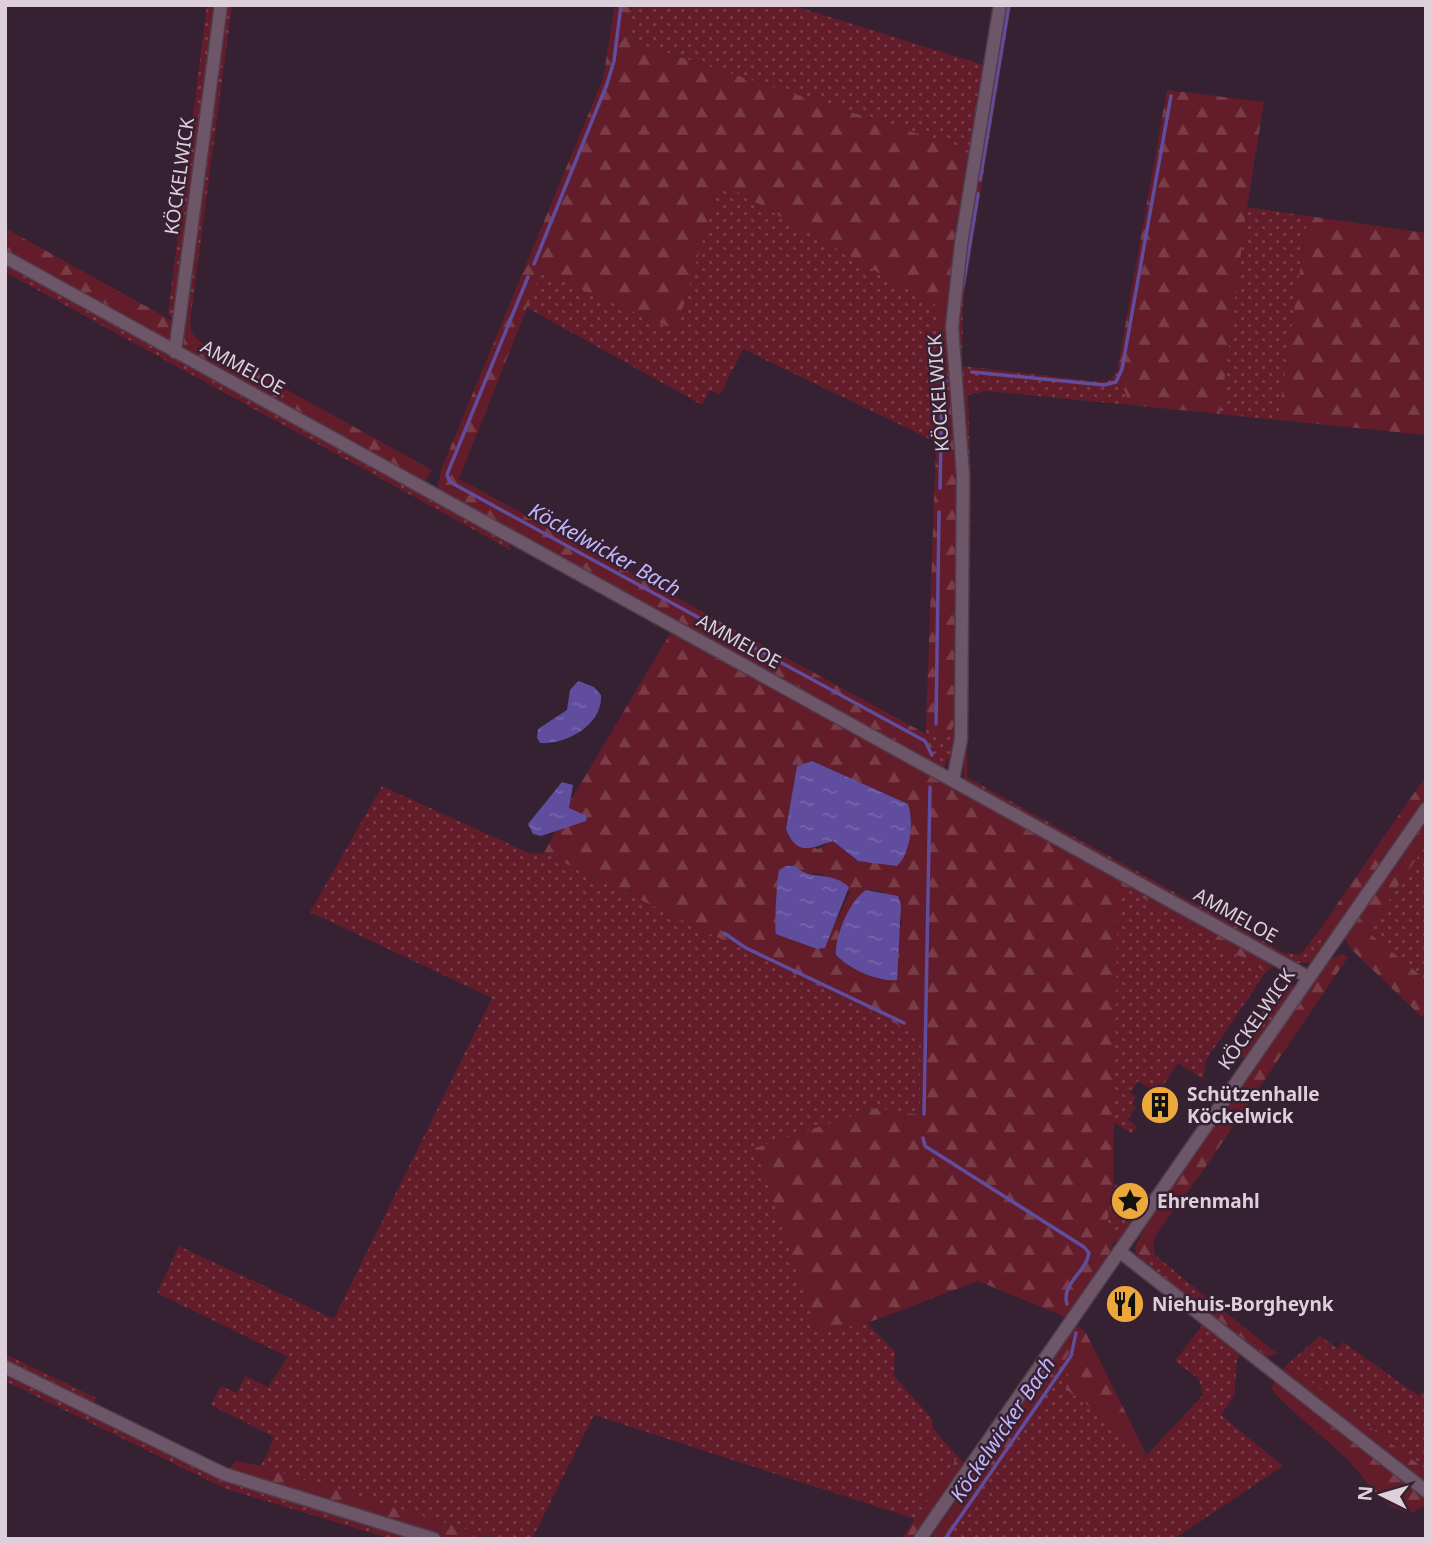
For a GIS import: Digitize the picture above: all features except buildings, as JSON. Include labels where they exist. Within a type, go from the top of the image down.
[{"type":"street","name":"KÖCKELWICK","points":[[175,352],[221,5]]},
{"type":"street","name":"KÖCKELWICK","points":[[953,780],[961,739],[963,475],[952,327],[961,244],[1000,5]]},
{"type":"street","name":"AMMELOE","points":[[5,257],[1308,977]]},
{"type":"street","name":"KÖCKELWICK","points":[[920,1539],[1426,809]]},
{"type":"street","points":[[1119,1251],[1426,1491]]},
{"type":"street","points":[[5,1367],[224,1474],[434,1539]]},
{"type":"green space","points":[[207,5],[216,5],[176,323],[168,314]]},
{"type":"green space","points":[[223,5],[232,5],[190,322],[181,328]]},
{"type":"green space","points":[[615,5],[632,5],[627,40],[971,151],[951,358],[946,363],[939,362],[939,307],[720,182],[676,330],[541,272],[459,479],[926,734],[933,748],[923,760],[442,495],[438,485],[441,470],[603,79]]},
{"type":"green space","points":[[632,5],[791,5],[984,65],[971,151],[627,40]]},
{"type":"green space","points":[[1004,5],[1011,5],[963,302],[962,366],[1101,382],[1110,380],[1117,372],[1130,405],[987,391],[968,395],[971,489],[967,777],[1284,953],[1300,955],[1318,932],[1330,940],[1310,963],[1290,963],[964,782],[966,484],[956,305]]},
{"type":"green space","points":[[1167,90],[1264,102],[1247,207],[1220,414],[1130,405],[1117,372]]},
{"type":"green space","points":[[720,182],[939,307],[939,361],[951,358],[954,389],[938,392],[936,442],[743,349],[720,395],[710,390],[702,405],[526,307],[541,272],[676,330]]},
{"type":"green space","points":[[1247,207],[1308,216],[1278,420],[1220,414]]},
{"type":"green space","points":[[1308,216],[1426,233],[1426,435],[1278,420]]},
{"type":"green space","points":[[5,228],[176,323],[170,339],[164,341],[5,254]]},
{"type":"green space","points":[[5,264],[506,540],[511,550],[5,272]]},
{"type":"green space","points":[[190,322],[192,333],[199,341],[432,470],[422,486],[185,352],[181,328]]},
{"type":"green space","points":[[954,389],[960,474],[957,716],[950,734],[942,737],[926,725],[938,392]]},
{"type":"green space","points":[[671,632],[1269,960],[1272,968],[1266,972],[1118,883],[1113,1184],[1107,1225],[1113,1243],[1109,1255],[1065,1317],[978,1281],[867,1323],[818,1333],[755,1148],[876,1108],[920,1115],[921,1036],[544,853],[557,828],[584,822],[568,805]],"holes":[[[812,761],[908,804],[911,820],[909,836],[897,865],[857,861],[833,841],[818,849],[789,838],[786,829],[797,766]],[[801,873],[821,874],[850,892],[830,935],[817,949],[776,934],[779,893]],[[866,890],[881,891],[902,920],[896,980],[864,974],[836,956],[844,920]]]},
{"type":"green space","points":[[957,716],[955,747],[944,767],[937,768],[923,760],[933,748],[926,734],[926,725],[942,737],[950,734]]},
{"type":"green space","points":[[1426,776],[1426,798],[1330,940],[1318,932]]},
{"type":"green space","points":[[382,786],[531,854],[544,853],[921,1036],[920,1115],[876,1108],[755,1148],[818,1332],[867,1323],[895,1352],[894,1376],[932,1419],[933,1429],[958,1457],[915,1519],[594,1415],[532,1539],[499,1539],[486,1535],[485,1539],[471,1539],[475,1532],[287,1475],[271,1466],[265,1459],[274,1437],[211,1405],[221,1386],[237,1393],[245,1376],[268,1387],[288,1357],[157,1293],[179,1246],[334,1319],[492,998],[310,912]]},
{"type":"green space","points":[[1426,817],[1426,844],[1368,932],[1426,980],[1426,1013],[1422,1017],[1353,951],[1344,938]]},
{"type":"green space","points":[[1426,844],[1426,980],[1368,932]]},
{"type":"green space","points":[[1118,883],[1266,972],[1206,1060],[1203,1079],[1178,1063],[1158,1093],[1138,1081],[1130,1093],[1136,1097],[1132,1104],[1136,1106],[1128,1120],[1137,1126],[1132,1134],[1112,1121]]},
{"type":"green space","points":[[1341,954],[1348,957],[1202,1172],[1157,1233],[1153,1244],[1154,1254],[1146,1266],[1136,1253],[1135,1247],[1154,1210],[1324,963]]},
{"type":"green space","points":[[1286,983],[1294,986],[1293,990],[1248,1059],[1241,1057],[1241,1050],[1250,1032],[1280,987]]},
{"type":"green space","points":[[1113,1184],[1152,1194],[1123,1236],[1113,1243],[1107,1225]]},
{"type":"green space","points":[[1154,1254],[1200,1292],[1192,1304],[1146,1266]]},
{"type":"green space","points":[[1200,1292],[1278,1354],[1262,1358],[1192,1304]]},
{"type":"green space","points":[[1204,1323],[1241,1353],[1237,1360],[1234,1396],[1221,1415],[1283,1466],[1174,1539],[945,1539],[1072,1348],[1110,1422],[1146,1456],[1203,1395],[1199,1379],[1175,1361]]},
{"type":"green space","points":[[1078,1326],[1086,1333],[1147,1456],[1110,1422],[1062,1386],[1076,1361],[1072,1349],[945,1539],[930,1539],[1073,1328]]},
{"type":"green space","points":[[1320,1336],[1338,1349],[1343,1342],[1419,1396],[1426,1388],[1426,1470],[1319,1389],[1290,1362]]},
{"type":"green space","points":[[5,1354],[96,1398],[93,1406],[5,1363]]},
{"type":"green space","points":[[1290,1362],[1319,1389],[1426,1470],[1426,1486],[1279,1373]]},
{"type":"green space","points":[[5,1371],[216,1474],[423,1539],[391,1539],[224,1488],[5,1381]]},
{"type":"green space","points":[[1276,1379],[1426,1497],[1426,1505],[1411,1513],[1382,1499],[1347,1459],[1271,1389]]},
{"type":"green space","points":[[958,1457],[965,1464],[913,1539],[901,1539]]},
{"type":"green space","points":[[265,1459],[271,1466],[287,1475],[475,1532],[471,1539],[446,1539],[227,1472],[236,1461],[260,1466]]},
{"type":"water","points":[[578,681],[594,687],[601,695],[596,715],[589,724],[571,737],[540,743],[537,738],[538,729],[567,710],[570,690]]},
{"type":"water","points":[[812,761],[908,804],[910,836],[902,860],[897,866],[858,861],[833,841],[806,848],[795,844],[790,838],[786,829],[797,766]]},
{"type":"water","points":[[562,782],[573,785],[569,808],[587,816],[586,821],[541,836],[533,834],[528,824]]},
{"type":"water","points":[[786,866],[795,866],[807,873],[834,878],[849,887],[825,948],[817,949],[776,934],[778,875],[779,870]]},
{"type":"water","points":[[866,890],[898,896],[901,905],[897,980],[881,979],[864,973],[836,955],[844,920],[854,902]]},
{"type":"waterway","name":"Köckelwicker Bach","points":[[534,264],[607,84],[614,61],[621,5]]},
{"type":"waterway","points":[[980,180],[1009,5]]},
{"type":"waterway","points":[[972,372],[1104,385],[1116,382],[1122,369],[1171,96]]},
{"type":"waterway","points":[[963,286],[978,194]]},
{"type":"waterway","name":"Köckelwicker Bach","points":[[528,277],[450,467],[447,475],[450,482],[925,741],[932,755]]},
{"type":"waterway","points":[[940,488],[942,390],[946,381]]},
{"type":"waterway","points":[[936,724],[939,512]]},
{"type":"waterway","name":"Köckelwicker Bach","points":[[924,1114],[930,787]]},
{"type":"waterway","points":[[724,933],[746,948],[904,1023]]},
{"type":"waterway","name":"Köckelwicker Bach","points":[[923,1138],[925,1146],[1084,1247],[1089,1253],[1087,1260],[1067,1290],[1067,1304]]},
{"type":"waterway","name":"Köckelwicker Bach","points":[[945,1539],[1071,1356],[1076,1333]]},
{"type":"place","name":"Schützenhalle Köckelwick","points":[[1160,1105]]},
{"type":"place","name":"Ehrenmahl","points":[[1130,1201]]},
{"type":"place","name":"Niehuis-Borgheynk","points":[[1125,1304]]}]
